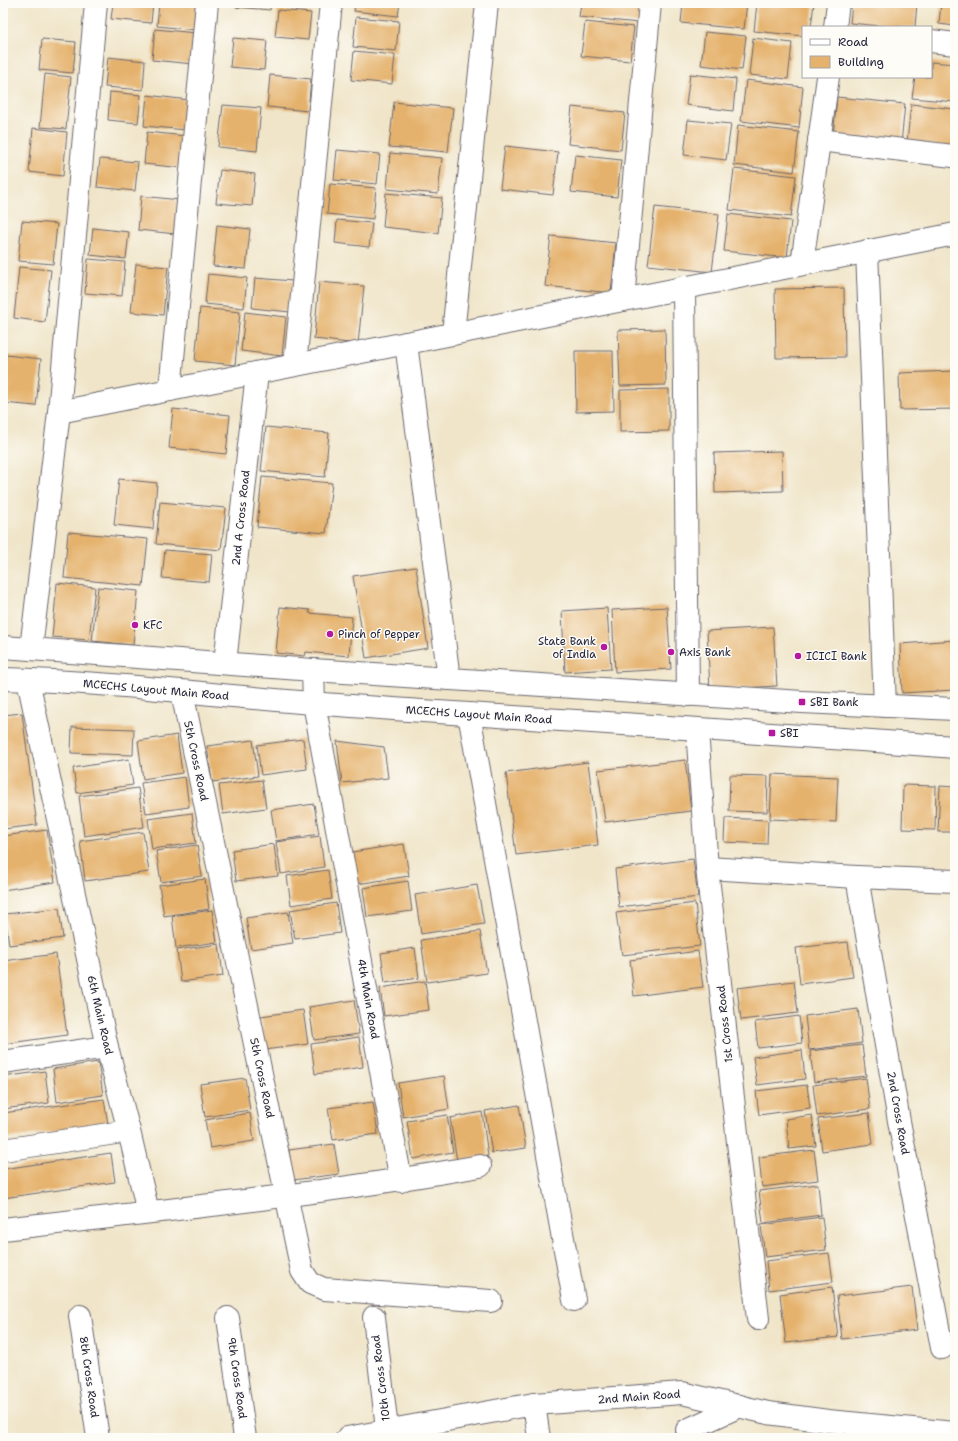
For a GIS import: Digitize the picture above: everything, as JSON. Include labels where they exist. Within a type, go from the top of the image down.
[{"type":"street","points":[[31,649],[59,412],[96,3]]},
{"type":"street","points":[[170,390],[207,3]]},
{"type":"street","points":[[296,365],[331,3]]},
{"type":"street","points":[[453,334],[487,3]]},
{"type":"street","points":[[623,300],[650,3]]},
{"type":"street","points":[[835,26],[838,3]]},
{"type":"street","points":[[932,41],[955,44]]},
{"type":"street","points":[[802,264],[828,78]]},
{"type":"street","points":[[819,140],[953,156]]},
{"type":"street","points":[[59,412],[955,234]]},
{"type":"street","points":[[867,251],[885,706]]},
{"type":"street","points":[[684,287],[688,695]]},
{"type":"street","points":[[406,343],[449,678]]},
{"type":"street","name":"2nd A Cross Road","points":[[225,663],[257,372]]},
{"type":"street","points":[[3,647],[313,670],[688,695],[955,710]]},
{"type":"street","name":"4th Main Road","points":[[313,670],[314,703],[401,1180]]},
{"type":"street","name":"MCECHS Layout Main Road","points":[[3,679],[469,714],[772,733],[955,748]]},
{"type":"street","name":"6th Main Road","points":[[28,680],[107,1047],[148,1212]]},
{"type":"street","name":"5th Cross Road","points":[[182,692],[302,1271],[310,1283],[324,1289],[491,1301]]},
{"type":"street","points":[[469,714],[574,1300]]},
{"type":"street","name":"1st Cross Road","points":[[696,729],[708,868],[758,1319]]},
{"type":"street","points":[[708,868],[857,878],[955,881]]},
{"type":"street","name":"2nd Cross Road","points":[[857,878],[899,1121],[942,1348]]},
{"type":"street","points":[[3,1062],[107,1047]]},
{"type":"street","points":[[3,1150],[129,1131]]},
{"type":"street","points":[[3,1229],[286,1197],[401,1180],[480,1166]]},
{"type":"street","name":"8th Cross Road","points":[[80,1316],[98,1438]]},
{"type":"street","name":"10th Cross Road","points":[[374,1317],[388,1434]]},
{"type":"street","name":"9th Cross Road","points":[[228,1318],[245,1438]]},
{"type":"street","points":[[682,1394],[688,1434],[740,1406]]},
{"type":"street","name":"2nd Main Road","points":[[347,1438],[388,1434],[534,1404],[682,1394],[740,1406],[829,1429],[955,1433]]},
{"type":"street","points":[[534,1404],[539,1438]]},
{"type":"building","points":[[113,3],[153,3],[151,23],[111,19]]},
{"type":"building","points":[[159,3],[199,3],[196,30],[157,26]]},
{"type":"building","points":[[235,3],[271,3],[270,10],[235,7]]},
{"type":"building","points":[[355,3],[400,3],[398,16],[354,11]]},
{"type":"building","points":[[581,3],[641,3],[639,23],[579,17]]},
{"type":"building","points":[[683,3],[747,3],[744,29],[681,23]]},
{"type":"building","points":[[757,3],[814,3],[811,26],[802,26],[802,36],[754,31]]},
{"type":"building","points":[[852,3],[917,3],[915,26],[881,26],[850,23]]},
{"type":"building","points":[[941,3],[955,3],[955,26],[939,24]]},
{"type":"building","points":[[278,10],[311,13],[308,40],[275,37]]},
{"type":"building","points":[[356,17],[399,21],[396,51],[353,47]]},
{"type":"building","points":[[585,22],[634,27],[630,61],[581,56]]},
{"type":"building","points":[[155,29],[196,33],[193,64],[152,60]]},
{"type":"building","points":[[705,32],[746,36],[742,70],[701,65]]},
{"type":"building","points":[[233,38],[267,41],[264,70],[230,67]]},
{"type":"building","points":[[753,38],[792,43],[788,79],[749,75]]},
{"type":"building","points":[[42,39],[76,42],[73,73],[39,70]]},
{"type":"building","points":[[354,51],[395,55],[392,84],[351,80]]},
{"type":"building","points":[[108,57],[145,61],[143,90],[105,87]]},
{"type":"building","points":[[932,62],[955,64],[955,102],[912,98],[915,78],[932,78]]},
{"type":"building","points":[[45,74],[71,77],[66,129],[40,127]]},
{"type":"building","points":[[690,74],[736,79],[733,111],[686,105]]},
{"type":"building","points":[[270,75],[311,79],[308,111],[267,107]]},
{"type":"building","points":[[746,80],[803,87],[799,128],[741,121]]},
{"type":"building","points":[[110,92],[141,95],[138,123],[108,120]]},
{"type":"building","points":[[147,95],[189,100],[186,130],[144,126]]},
{"type":"building","points":[[837,97],[905,104],[901,144],[833,137]]},
{"type":"building","points":[[394,102],[453,108],[448,152],[389,147]]},
{"type":"building","points":[[911,104],[955,109],[954,147],[907,142]]},
{"type":"building","points":[[223,105],[261,108],[257,151],[218,147]]},
{"type":"building","points":[[572,107],[625,113],[621,150],[568,144]]},
{"type":"building","points":[[688,120],[731,124],[726,160],[684,155]]},
{"type":"building","points":[[738,125],[799,132],[794,172],[734,165]]},
{"type":"building","points":[[33,128],[67,132],[63,176],[29,172]]},
{"type":"building","points":[[147,132],[186,136],[183,168],[144,164]]},
{"type":"building","points":[[505,146],[558,152],[553,195],[500,189]]},
{"type":"building","points":[[337,150],[380,154],[377,184],[334,180]]},
{"type":"building","points":[[390,153],[442,158],[438,194],[387,189]]},
{"type":"building","points":[[575,155],[621,160],[617,197],[571,192]]},
{"type":"building","points":[[100,159],[138,162],[135,191],[97,187]]},
{"type":"building","points":[[734,169],[796,176],[791,217],[729,210]]},
{"type":"building","points":[[220,170],[255,174],[252,206],[216,203]]},
{"type":"building","points":[[330,184],[376,188],[373,219],[327,214]]},
{"type":"building","points":[[386,193],[442,198],[438,233],[383,227]]},
{"type":"building","points":[[141,196],[180,200],[176,234],[138,230]]},
{"type":"building","points":[[655,207],[719,214],[712,272],[648,265]]},
{"type":"building","points":[[728,214],[791,221],[787,258],[724,251]]},
{"type":"building","points":[[337,220],[372,223],[369,247],[335,243]]},
{"type":"building","points":[[22,221],[57,224],[53,264],[18,261]]},
{"type":"building","points":[[217,225],[250,229],[246,269],[213,266]]},
{"type":"building","points":[[93,228],[129,232],[126,259],[90,255]]},
{"type":"building","points":[[551,236],[616,243],[611,293],[545,286]]},
{"type":"building","points":[[88,259],[125,262],[122,296],[85,293]]},
{"type":"building","points":[[136,264],[168,267],[163,315],[131,312]]},
{"type":"building","points":[[19,267],[51,270],[45,322],[14,318]]},
{"type":"building","points":[[208,274],[247,278],[244,308],[205,304]]},
{"type":"building","points":[[255,278],[293,281],[290,312],[252,308]]},
{"type":"building","points":[[319,282],[364,286],[358,344],[314,339]]},
{"type":"building","points":[[844,288],[845,357],[776,358],[775,289]]},
{"type":"building","points":[[200,308],[240,312],[235,365],[195,361]]},
{"type":"building","points":[[245,312],[286,317],[282,356],[241,351]]},
{"type":"building","points":[[665,329],[666,385],[620,386],[618,330]]},
{"type":"building","points":[[575,351],[613,351],[614,411],[576,412]]},
{"type":"building","points":[[6,355],[41,359],[36,406],[3,403]]},
{"type":"building","points":[[955,371],[955,409],[900,410],[899,373]]},
{"type":"building","points":[[669,389],[669,431],[620,432],[620,390]]},
{"type":"building","points":[[173,409],[230,415],[226,454],[169,448]]},
{"type":"building","points":[[266,427],[329,433],[325,477],[261,471]]},
{"type":"building","points":[[782,451],[783,491],[715,493],[714,453]]},
{"type":"building","points":[[262,477],[332,483],[326,533],[257,527]]},
{"type":"building","points":[[119,479],[157,483],[153,529],[114,525]]},
{"type":"building","points":[[160,502],[226,508],[221,550],[156,544]]},
{"type":"building","points":[[68,532],[148,539],[143,586],[64,578]]},
{"type":"building","points":[[165,550],[212,554],[209,582],[162,578]]},
{"type":"building","points":[[416,567],[428,648],[366,658],[353,576]]},
{"type":"building","points":[[57,583],[95,587],[89,640],[52,637]]},
{"type":"building","points":[[98,587],[138,591],[133,645],[92,641]]},
{"type":"building","points":[[280,607],[310,610],[309,613],[352,617],[349,656],[306,652],[305,656],[276,653]]},
{"type":"building","points":[[667,607],[671,669],[615,672],[612,610]]},
{"type":"building","points":[[607,608],[611,669],[565,672],[562,611]]},
{"type":"building","points":[[773,627],[777,686],[710,690],[707,631]]},
{"type":"building","points":[[955,640],[955,690],[902,693],[900,644]]},
{"type":"building","points":[[22,713],[37,825],[3,829],[3,715]]},
{"type":"building","points":[[72,727],[134,729],[133,755],[71,753]]},
{"type":"building","points":[[177,735],[182,773],[143,779],[138,741]]},
{"type":"building","points":[[303,739],[307,769],[261,775],[257,745]]},
{"type":"building","points":[[253,740],[258,776],[212,782],[207,746]]},
{"type":"building","points":[[337,741],[384,747],[388,778],[342,783]]},
{"type":"building","points":[[129,759],[133,785],[77,793],[73,768]]},
{"type":"building","points":[[685,760],[691,811],[605,822],[598,770]]},
{"type":"building","points":[[588,762],[598,845],[516,855],[506,773]]},
{"type":"building","points":[[772,774],[838,777],[836,822],[770,819]]},
{"type":"building","points":[[730,775],[768,776],[767,812],[729,811]]},
{"type":"building","points":[[185,777],[189,807],[146,813],[141,783]]},
{"type":"building","points":[[262,780],[266,808],[223,814],[219,785]]},
{"type":"building","points":[[903,785],[936,786],[935,830],[902,829]]},
{"type":"building","points":[[940,786],[955,787],[955,832],[938,832]]},
{"type":"building","points":[[138,788],[144,827],[84,836],[79,796]]},
{"type":"building","points":[[314,804],[319,834],[276,841],[271,810]]},
{"type":"building","points":[[192,813],[196,843],[152,849],[148,819]]},
{"type":"building","points":[[725,818],[768,820],[767,844],[724,842]]},
{"type":"building","points":[[47,830],[55,882],[3,890],[3,836]]},
{"type":"building","points":[[143,832],[149,872],[85,881],[80,841]]},
{"type":"building","points":[[320,836],[324,867],[281,874],[276,842]]},
{"type":"building","points":[[274,844],[278,876],[236,881],[232,850]]},
{"type":"building","points":[[404,844],[409,876],[357,884],[352,852]]},
{"type":"building","points":[[197,845],[202,876],[161,882],[156,851]]},
{"type":"building","points":[[693,859],[698,897],[619,907],[615,869]]},
{"type":"building","points":[[328,870],[332,899],[291,905],[287,876]]},
{"type":"building","points":[[205,879],[209,909],[164,916],[159,885]]},
{"type":"building","points":[[408,881],[412,911],[367,917],[363,888]]},
{"type":"building","points":[[477,885],[484,924],[421,934],[415,895]]},
{"type":"building","points":[[336,903],[340,933],[295,939],[290,910]]},
{"type":"building","points":[[695,903],[700,946],[622,955],[616,913]]},
{"type":"building","points":[[59,908],[63,938],[9,945],[5,914]]},
{"type":"building","points":[[212,910],[217,942],[176,948],[172,916]]},
{"type":"building","points":[[288,912],[293,943],[251,949],[246,918]]},
{"type":"building","points":[[480,931],[487,973],[427,982],[421,940]]},
{"type":"building","points":[[848,942],[853,977],[800,984],[796,948]]},
{"type":"building","points":[[219,944],[223,976],[181,982],[177,950]]},
{"type":"building","points":[[415,948],[419,978],[385,983],[381,953]]},
{"type":"building","points":[[698,951],[703,987],[634,996],[630,960]]},
{"type":"building","points":[[56,954],[67,1035],[3,1044],[3,961]]},
{"type":"building","points":[[425,981],[429,1010],[384,1016],[380,988]]},
{"type":"building","points":[[794,981],[798,1013],[741,1020],[737,988]]},
{"type":"building","points":[[354,1000],[359,1034],[314,1040],[309,1007]]},
{"type":"building","points":[[858,1009],[862,1043],[809,1050],[805,1016]]},
{"type":"building","points":[[303,1010],[308,1044],[265,1050],[261,1016]]},
{"type":"building","points":[[799,1016],[802,1043],[758,1048],[755,1022]]},
{"type":"building","points":[[359,1037],[363,1067],[315,1074],[311,1044]]},
{"type":"building","points":[[862,1045],[866,1076],[814,1082],[810,1051]]},
{"type":"building","points":[[802,1050],[805,1079],[757,1085],[753,1057]]},
{"type":"building","points":[[98,1062],[103,1095],[57,1102],[53,1069]]},
{"type":"building","points":[[45,1071],[49,1103],[3,1109],[3,1077]]},
{"type":"building","points":[[444,1076],[449,1109],[403,1117],[398,1083]]},
{"type":"building","points":[[245,1078],[250,1110],[205,1117],[200,1084]]},
{"type":"building","points":[[866,1078],[870,1109],[817,1116],[813,1085]]},
{"type":"building","points":[[807,1085],[810,1108],[759,1115],[756,1091]]},
{"type":"building","points":[[104,1099],[108,1124],[3,1139],[3,1113]]},
{"type":"building","points":[[373,1102],[378,1134],[333,1140],[328,1108]]},
{"type":"building","points":[[519,1105],[526,1148],[492,1153],[485,1111]]},
{"type":"building","points":[[482,1112],[488,1156],[457,1161],[450,1118]]},
{"type":"building","points":[[250,1113],[254,1141],[210,1148],[205,1120]]},
{"type":"building","points":[[869,1113],[873,1144],[822,1151],[818,1119]]},
{"type":"building","points":[[447,1115],[453,1152],[413,1159],[407,1121]]},
{"type":"building","points":[[812,1115],[816,1146],[789,1149],[786,1119]]},
{"type":"building","points":[[334,1144],[339,1174],[293,1180],[289,1150]]},
{"type":"building","points":[[814,1150],[818,1180],[762,1187],[759,1157]]},
{"type":"building","points":[[111,1153],[115,1182],[3,1198],[3,1169]]},
{"type":"building","points":[[818,1184],[821,1215],[763,1223],[759,1191]]},
{"type":"building","points":[[822,1217],[826,1250],[765,1257],[761,1225]]},
{"type":"building","points":[[829,1253],[833,1282],[769,1290],[766,1261]]},
{"type":"building","points":[[832,1287],[838,1337],[786,1343],[780,1294]]},
{"type":"building","points":[[912,1287],[917,1330],[842,1339],[837,1296]]},
{"type":"place","name":"KFC","points":[[135,625]]},
{"type":"place","name":"Pinch of Pepper","points":[[330,634]]},
{"type":"place","name":"State Bank of India","points":[[604,647]]},
{"type":"place","name":"Axis Bank","points":[[671,652]]},
{"type":"place","name":"ICICI Bank","points":[[798,656]]},
{"type":"place","name":"SBI Bank","points":[[802,702]]},
{"type":"place","name":"SBI","points":[[772,733]]}]
